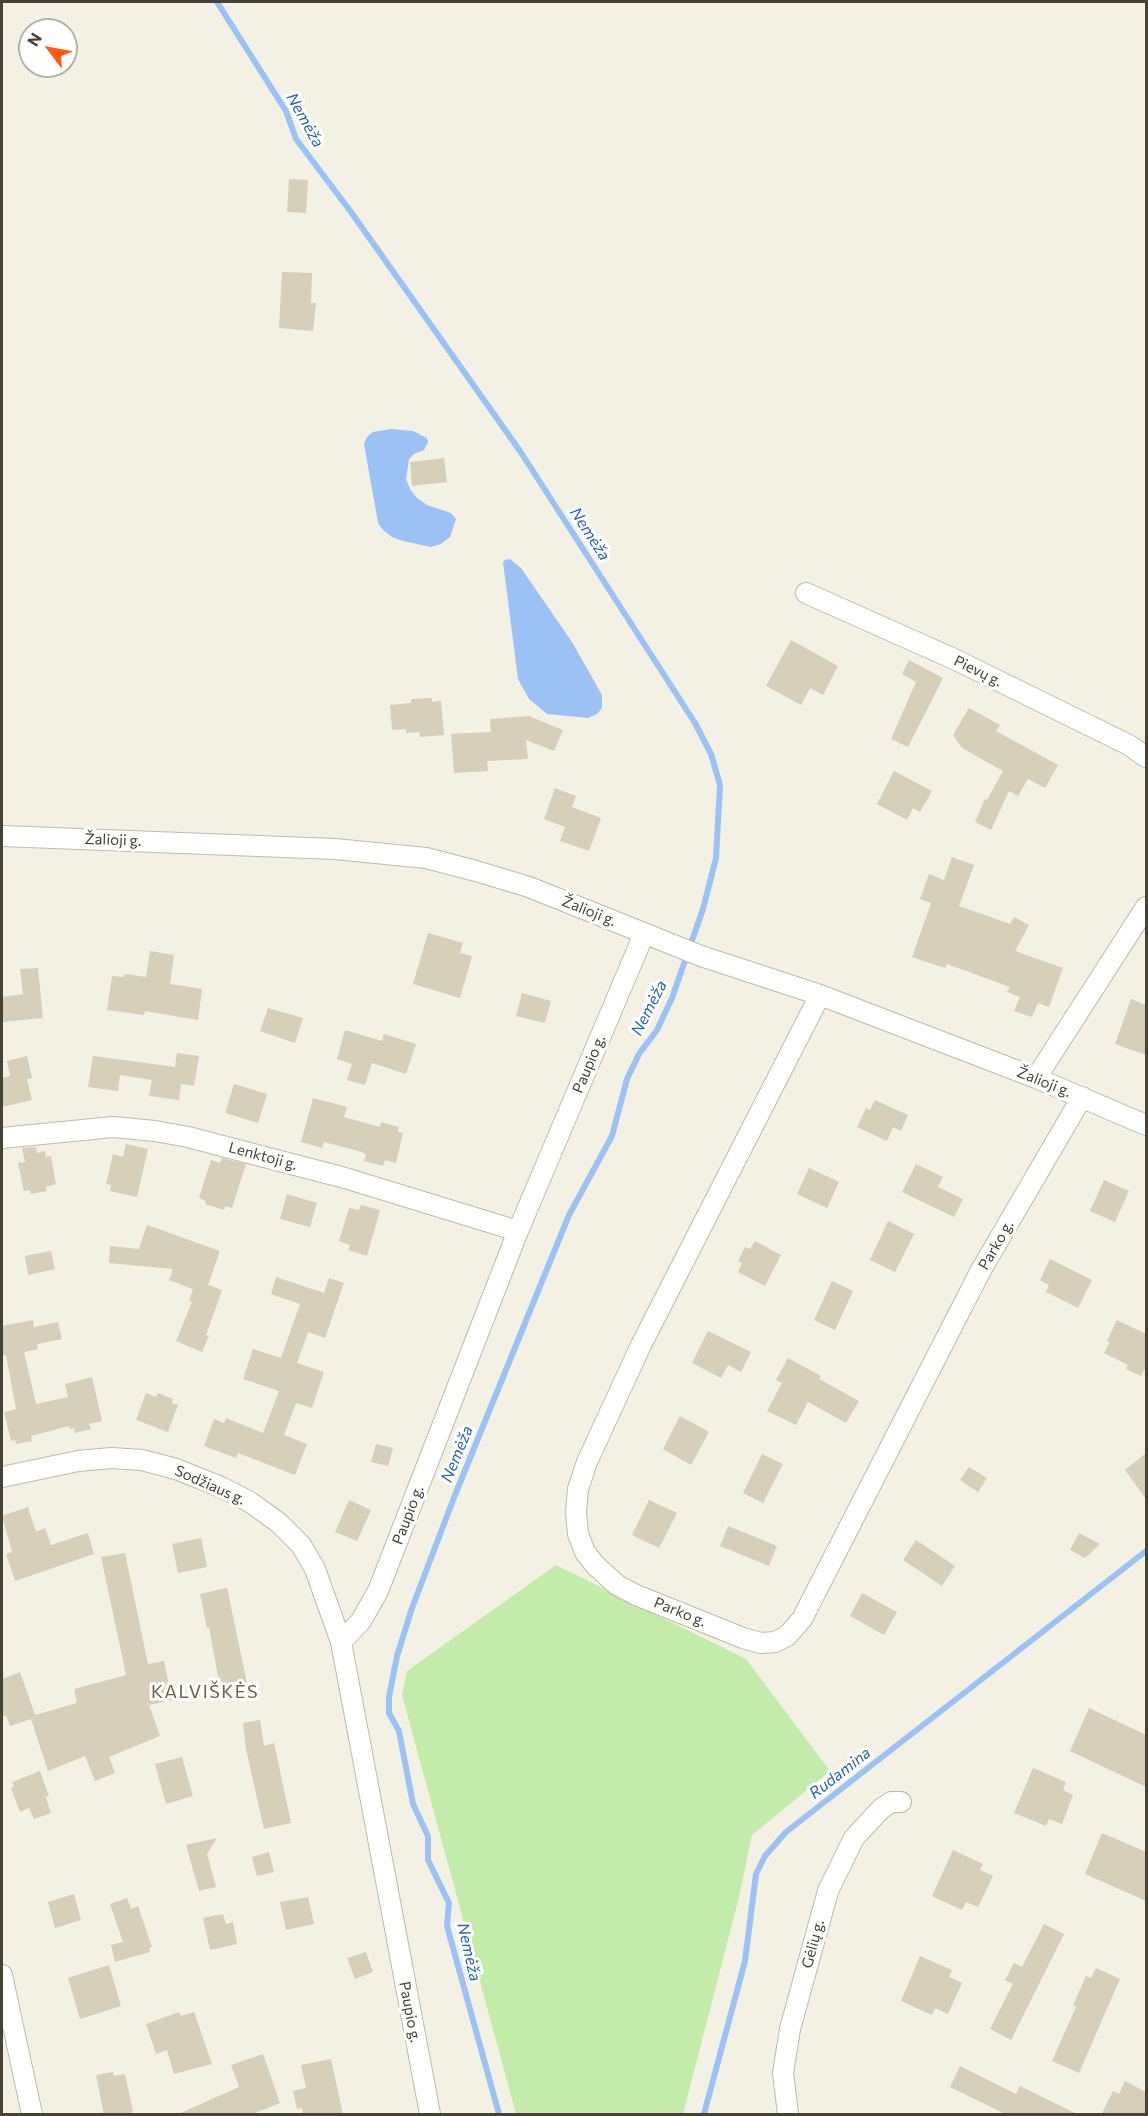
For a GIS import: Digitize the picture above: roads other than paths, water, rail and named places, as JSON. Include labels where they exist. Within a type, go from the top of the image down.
[{"type":"street","name":"Pievų g.","points":[[806,593],[964,664],[1129,745],[1146,757]]},
{"type":"street","name":"Žalioji g.","points":[[2,836],[335,849],[426,858],[529,887],[669,945],[820,995],[1036,1078],[1146,1125]]},
{"type":"street","points":[[1036,1078],[1146,907]]},
{"type":"street","name":"Paupio g.","points":[[430,2115],[341,1642],[361,1621],[378,1591],[519,1231],[644,934]]},
{"type":"street","name":"Parko g.","points":[[820,995],[641,1345],[587,1462],[578,1489],[576,1512],[578,1534],[585,1552],[595,1565],[617,1585],[742,1638],[761,1643],[775,1642],[787,1636],[802,1619],[981,1270],[1082,1097]]},
{"type":"street","name":"Lenktoji g.","points":[[2,1138],[113,1127],[155,1131],[188,1137],[345,1178],[519,1231]]},
{"type":"street","name":"Sodžiaus g.","points":[[2,1477],[78,1461],[111,1458],[142,1460],[176,1469],[221,1487],[250,1502],[279,1524],[301,1545],[315,1569],[341,1642]]},
{"type":"street","name":"Gėlių g.","points":[[788,2115],[783,2073],[790,2029],[828,1891],[854,1838],[881,1809],[891,1802],[901,1802]]},
{"type":"street","points":[[2,1975],[32,2115]]},
{"type":"water","points":[[391,429],[413,431],[427,438],[428,442],[424,450],[409,459],[406,479],[417,498],[427,505],[451,513],[456,519],[450,537],[441,544],[431,547],[403,541],[392,537],[378,523],[364,444],[373,432]]},
{"type":"water","points":[[510,559],[521,568],[572,642],[602,695],[602,708],[597,714],[588,718],[547,714],[529,699],[518,679],[503,562]]},
{"type":"waterway","name":"Nemėža","points":[[217,2],[286,111],[296,139],[351,212],[520,451],[695,723],[711,754],[720,785],[716,858],[703,909],[672,998],[657,1030],[639,1054],[627,1079],[612,1136],[569,1215],[455,1495],[412,1608],[397,1656],[389,1697],[389,1713],[399,1731],[413,1804],[428,1836],[428,1860],[449,1903],[447,1926],[499,2114]]},
{"type":"waterway","name":"Rudamina","points":[[704,2114],[745,1961],[756,1874],[765,1856],[786,1832],[1146,1551]]},
{"type":"district","name":"KALVIŠKĖS","points":[[205,1692]]}]
